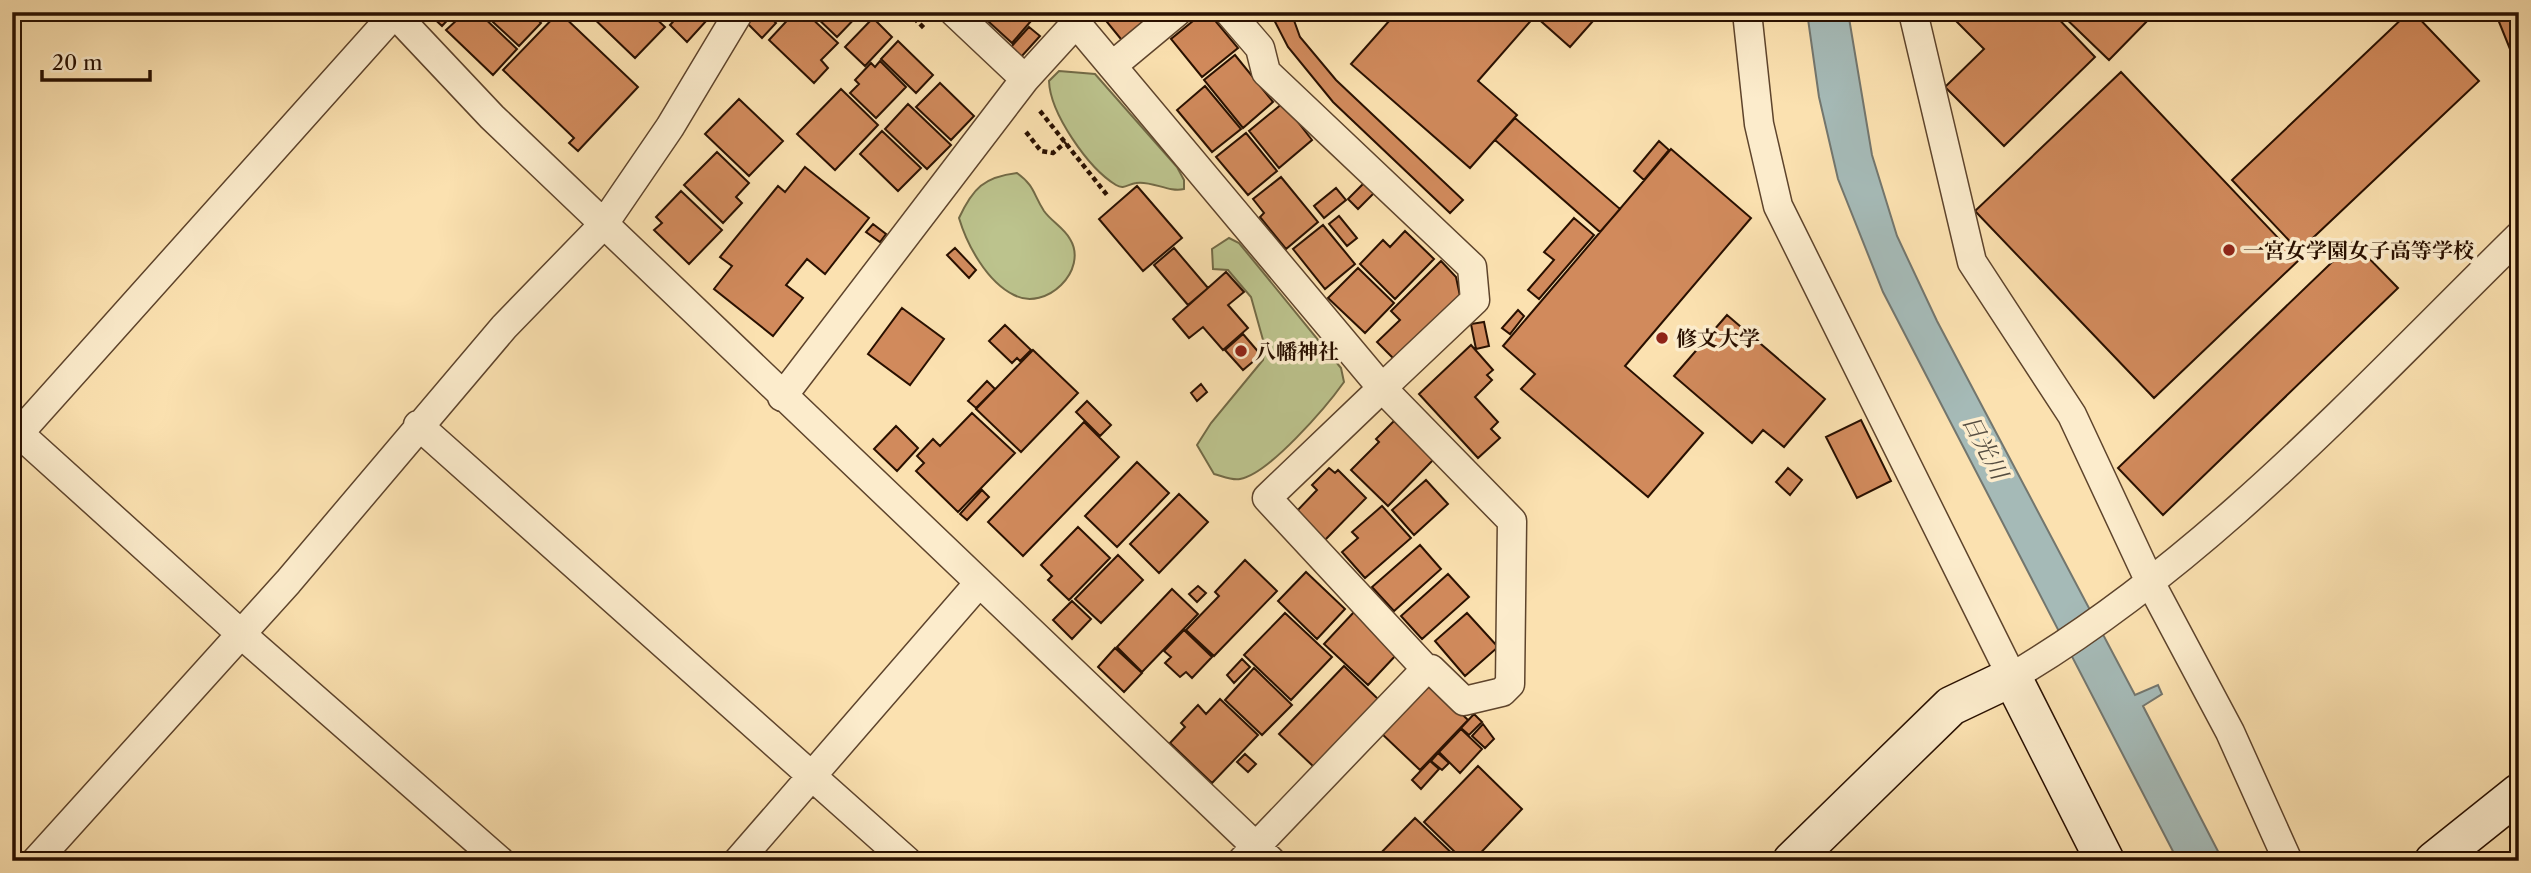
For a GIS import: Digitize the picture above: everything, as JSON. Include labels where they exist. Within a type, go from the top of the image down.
[{"type":"street","points":[[48,857],[382,473],[418,425],[504,327],[603,225],[670,127],[739,12]]},
{"type":"street","points":[[954,12],[1023,83]]},
{"type":"street","points":[[1112,66],[1177,12]]},
{"type":"street","points":[[1229,12],[1260,48],[1266,72],[1472,267],[1475,300],[1267,498],[1426,669]]},
{"type":"street","points":[[1747,12],[1759,124],[1778,206],[2020,673],[2105,861]]},
{"type":"street","points":[[1913,12],[1972,262],[2072,415],[2144,586],[2230,732],[2288,861]]},
{"type":"street","points":[[500,861],[15,434],[394,13],[492,117],[782,397],[979,583],[1256,856],[1426,669],[1431,668],[1464,701],[1502,692],[1510,684],[1512,521],[1382,388],[1076,23],[1023,83],[782,397]]},
{"type":"street","points":[[1792,861],[1951,706],[2020,673],[2144,586],[2254,497],[2519,236]]},
{"type":"street","points":[[418,425],[907,861]]},
{"type":"street","points":[[738,861],[979,583]]},
{"type":"street","points":[[2434,861],[2519,793]]},
{"type":"path","points":[[1023,83],[1107,195]]},
{"type":"green space","points":[[1059,71],[1095,74],[1177,167],[1184,180],[1184,189],[1148,183],[1121,187],[1105,177],[1072,139],[1056,108],[1049,81]]},
{"type":"green space","points":[[1017,173],[1031,186],[1047,215],[1070,239],[1074,251],[1074,263],[1069,275],[1051,293],[1039,298],[1026,299],[1014,295],[995,281],[979,262],[959,218],[969,199],[981,186],[996,178]]},
{"type":"green space","points":[[1229,238],[1239,243],[1341,368],[1344,382],[1325,407],[1281,452],[1252,474],[1237,479],[1214,474],[1197,445],[1211,423],[1263,360],[1265,347],[1251,297],[1228,270],[1213,269],[1212,249]]},
{"type":"water","name":"日光川","points":[[1807,12],[1848,12],[1872,155],[1897,236],[1937,321],[2135,695],[2158,685],[2162,694],[2143,706],[2223,861],[2178,861],[1883,292],[1838,179],[1819,97]]},
{"type":"building","points":[[427,12],[455,12],[442,26]]},
{"type":"building","points":[[459,12],[478,12],[517,49],[493,75],[446,30],[458,19],[455,16]]},
{"type":"building","points":[[482,12],[530,12],[541,23],[519,46]]},
{"type":"building","points":[[559,12],[638,87],[578,151],[569,143],[574,138],[503,70]]},
{"type":"building","points":[[587,12],[649,12],[665,27],[635,58]]},
{"type":"building","points":[[682,12],[699,12],[707,20],[687,42],[670,25]]},
{"type":"building","points":[[756,12],[765,12],[776,23],[762,38],[746,22]]},
{"type":"building","points":[[795,12],[805,12],[838,43],[821,60],[828,68],[814,83],[769,40]]},
{"type":"building","points":[[811,12],[861,12],[837,37]]},
{"type":"building","points":[[978,12],[1045,12],[1040,17],[1037,14],[1012,43]]},
{"type":"building","points":[[1095,12],[1153,12],[1157,17],[1125,44],[1103,17],[1100,19]]},
{"type":"building","points":[[1204,12],[1208,12],[1238,48],[1202,77],[1171,39]]},
{"type":"building","points":[[1270,12],[1291,12],[1300,37],[1336,80],[1463,200],[1450,213],[1333,102],[1288,47]]},
{"type":"building","points":[[1397,12],[1601,12],[1570,47],[1535,16],[1478,81],[1517,115],[1470,168],[1351,64]]},
{"type":"building","points":[[1947,12],[2052,12],[2095,57],[2004,146],[1945,87],[1984,49]]},
{"type":"building","points":[[2059,12],[2156,12],[2109,60]]},
{"type":"building","points":[[2409,12],[2413,12],[2479,81],[2299,251],[2232,180]]},
{"type":"building","points":[[2495,12],[2519,12],[2519,59],[2512,54]]},
{"type":"building","points":[[873,18],[892,37],[865,66],[845,47]]},
{"type":"building","points":[[1029,27],[1040,36],[1021,57],[1011,47]]},
{"type":"building","points":[[898,41],[933,75],[916,93],[881,59]]},
{"type":"building","points":[[1235,55],[1273,102],[1243,128],[1204,80]]},
{"type":"building","points":[[880,61],[906,87],[876,118],[850,93],[859,84],[855,80],[871,63],[875,67]]},
{"type":"building","points":[[2121,72],[2299,260],[2154,398],[1975,211]]},
{"type":"building","points":[[940,83],[974,116],[951,140],[916,107]]},
{"type":"building","points":[[1205,86],[1241,129],[1212,152],[1177,110]]},
{"type":"building","points":[[841,89],[878,125],[835,170],[797,134]]},
{"type":"building","points":[[739,99],[783,141],[749,176],[705,134]]},
{"type":"building","points":[[1283,103],[1312,140],[1279,168],[1249,131]]},
{"type":"building","points":[[908,104],[951,145],[927,169],[885,129]]},
{"type":"building","points":[[1515,118],[1620,209],[1600,232],[1495,140]]},
{"type":"building","points":[[882,131],[921,168],[898,191],[860,154]]},
{"type":"building","points":[[1246,133],[1277,171],[1248,195],[1216,157]]},
{"type":"building","points":[[1659,141],[1669,150],[1644,180],[1634,171]]},
{"type":"building","points":[[1671,149],[1751,218],[1625,366],[1703,433],[1648,497],[1521,389],[1535,374],[1503,346]]},
{"type":"building","points":[[717,152],[749,183],[736,197],[742,203],[723,223],[684,185]]},
{"type":"building","points":[[805,167],[869,218],[825,274],[807,259],[786,285],[803,298],[773,336],[714,289],[732,266],[720,257],[778,186],[785,192]]},
{"type":"building","points":[[1281,177],[1318,222],[1286,249],[1260,217],[1264,213],[1253,199]]},
{"type":"building","points":[[1366,181],[1376,191],[1358,209],[1348,199]]},
{"type":"building","points":[[1137,186],[1182,238],[1143,271],[1099,219]]},
{"type":"building","points":[[1336,188],[1346,200],[1324,218],[1314,206]]},
{"type":"building","points":[[681,191],[722,230],[689,264],[654,230],[662,223],[656,217]]},
{"type":"building","points":[[1339,216],[1357,238],[1347,246],[1329,224]]},
{"type":"building","points":[[1574,218],[1594,235],[1539,299],[1528,290],[1554,260],[1544,252]]},
{"type":"building","points":[[873,224],[886,234],[880,242],[866,232]]},
{"type":"building","points":[[1323,225],[1355,264],[1325,289],[1293,249]]},
{"type":"building","points":[[1405,231],[1434,259],[1395,299],[1360,264],[1383,240],[1390,247]]},
{"type":"building","points":[[2353,242],[2398,288],[2163,515],[2118,468]]},
{"type":"building","points":[[955,248],[976,270],[969,278],[947,255]]},
{"type":"building","points":[[1174,248],[1208,288],[1188,305],[1154,265]]},
{"type":"building","points":[[1441,261],[1456,277],[1460,296],[1395,360],[1377,342],[1400,320],[1391,311]]},
{"type":"building","points":[[1358,268],[1394,303],[1365,333],[1328,298]]},
{"type":"building","points":[[1226,272],[1244,292],[1228,305],[1248,328],[1223,350],[1203,327],[1189,338],[1173,319]]},
{"type":"building","points":[[902,308],[944,339],[910,385],[868,354]]},
{"type":"building","points":[[1518,310],[1524,316],[1510,334],[1502,328]]},
{"type":"building","points":[[1727,315],[1825,399],[1784,447],[1763,430],[1752,443],[1674,376]]},
{"type":"building","points":[[1484,322],[1489,346],[1476,349],[1471,324]]},
{"type":"building","points":[[1005,325],[1031,350],[1020,361],[1017,358],[1012,363],[989,341]]},
{"type":"building","points":[[1243,334],[1261,355],[1243,370],[1225,350]]},
{"type":"building","points":[[1471,345],[1493,370],[1487,375],[1492,380],[1475,397],[1498,422],[1491,429],[1500,438],[1478,458],[1419,394]]},
{"type":"building","points":[[1033,350],[1078,393],[1021,452],[976,409]]},
{"type":"building","points":[[987,381],[995,389],[976,408],[968,401]]},
{"type":"building","points":[[1201,384],[1207,392],[1197,401],[1191,393]]},
{"type":"building","points":[[1087,401],[1111,425],[1100,436],[1076,412]]},
{"type":"building","points":[[972,413],[1015,453],[958,512],[916,471],[924,463],[917,456],[933,439],[940,446]]},
{"type":"building","points":[[1861,420],[1891,481],[1857,498],[1826,437]]},
{"type":"building","points":[[1394,421],[1433,460],[1388,506],[1351,470],[1379,442],[1376,439]]},
{"type":"building","points":[[1084,422],[1119,457],[1023,556],[988,522]]},
{"type":"building","points":[[896,426],[918,448],[897,471],[874,449]]},
{"type":"building","points":[[1137,462],[1169,493],[1117,547],[1085,516]]},
{"type":"building","points":[[1329,468],[1335,473],[1338,470],[1366,498],[1324,541],[1295,513],[1317,490],[1312,485]]},
{"type":"building","points":[[1788,468],[1802,480],[1790,495],[1776,482]]},
{"type":"building","points":[[1426,480],[1448,504],[1414,535],[1392,510]]},
{"type":"building","points":[[982,490],[989,497],[967,520],[960,514]]},
{"type":"building","points":[[1179,494],[1208,522],[1159,573],[1130,544]]},
{"type":"building","points":[[1382,506],[1411,538],[1365,578],[1342,552],[1358,538],[1352,532]]},
{"type":"building","points":[[1078,527],[1110,558],[1069,600],[1048,580],[1052,576],[1041,565]]},
{"type":"building","points":[[1420,545],[1441,569],[1394,611],[1372,587]]},
{"type":"building","points":[[1118,555],[1143,580],[1101,623],[1075,599]]},
{"type":"building","points":[[1245,560],[1277,591],[1214,656],[1186,630],[1219,596],[1215,592]]},
{"type":"building","points":[[1306,572],[1345,609],[1317,639],[1278,601]]},
{"type":"building","points":[[1448,574],[1469,597],[1422,639],[1401,616]]},
{"type":"building","points":[[1198,586],[1206,593],[1197,602],[1189,594]]},
{"type":"building","points":[[1172,589],[1198,614],[1142,672],[1117,647]]},
{"type":"building","points":[[1072,601],[1091,619],[1072,639],[1053,620]]},
{"type":"building","points":[[1354,612],[1397,654],[1368,685],[1324,644]]},
{"type":"building","points":[[1285,613],[1332,657],[1291,700],[1244,655]]},
{"type":"building","points":[[1467,613],[1498,647],[1465,676],[1435,641]]},
{"type":"building","points":[[1184,630],[1212,657],[1192,678],[1186,672],[1180,677],[1165,663],[1171,657],[1164,651]]},
{"type":"building","points":[[1115,648],[1142,673],[1124,692],[1098,667]]},
{"type":"building","points":[[1242,659],[1250,667],[1234,683],[1227,675]]},
{"type":"building","points":[[1344,666],[1378,699],[1314,767],[1279,734]]},
{"type":"building","points":[[1254,668],[1292,705],[1262,735],[1225,700]]},
{"type":"building","points":[[1429,682],[1468,720],[1420,770],[1381,733]]},
{"type":"building","points":[[1220,699],[1258,735],[1212,783],[1170,743],[1185,727],[1181,723],[1198,705],[1206,714]]},
{"type":"building","points":[[1474,714],[1482,722],[1469,735],[1461,728]]},
{"type":"building","points":[[1483,724],[1494,739],[1485,748],[1472,736]]},
{"type":"building","points":[[1461,729],[1482,749],[1460,773],[1439,752]]},
{"type":"building","points":[[1438,753],[1449,763],[1442,770],[1431,761]]},
{"type":"building","points":[[1245,754],[1256,764],[1248,772],[1237,762]]},
{"type":"building","points":[[1430,761],[1439,769],[1421,789],[1412,780]]},
{"type":"building","points":[[1478,766],[1522,809],[1473,861],[1464,861],[1424,822]]},
{"type":"building","points":[[1415,818],[1460,861],[1373,861]]},
{"type":"place","name":"一宮女学園女子高等学校","points":[[2229,250]]},
{"type":"place","name":"修文大学","points":[[1662,338]]},
{"type":"place","name":"八幡神社","points":[[1241,351]]}]
